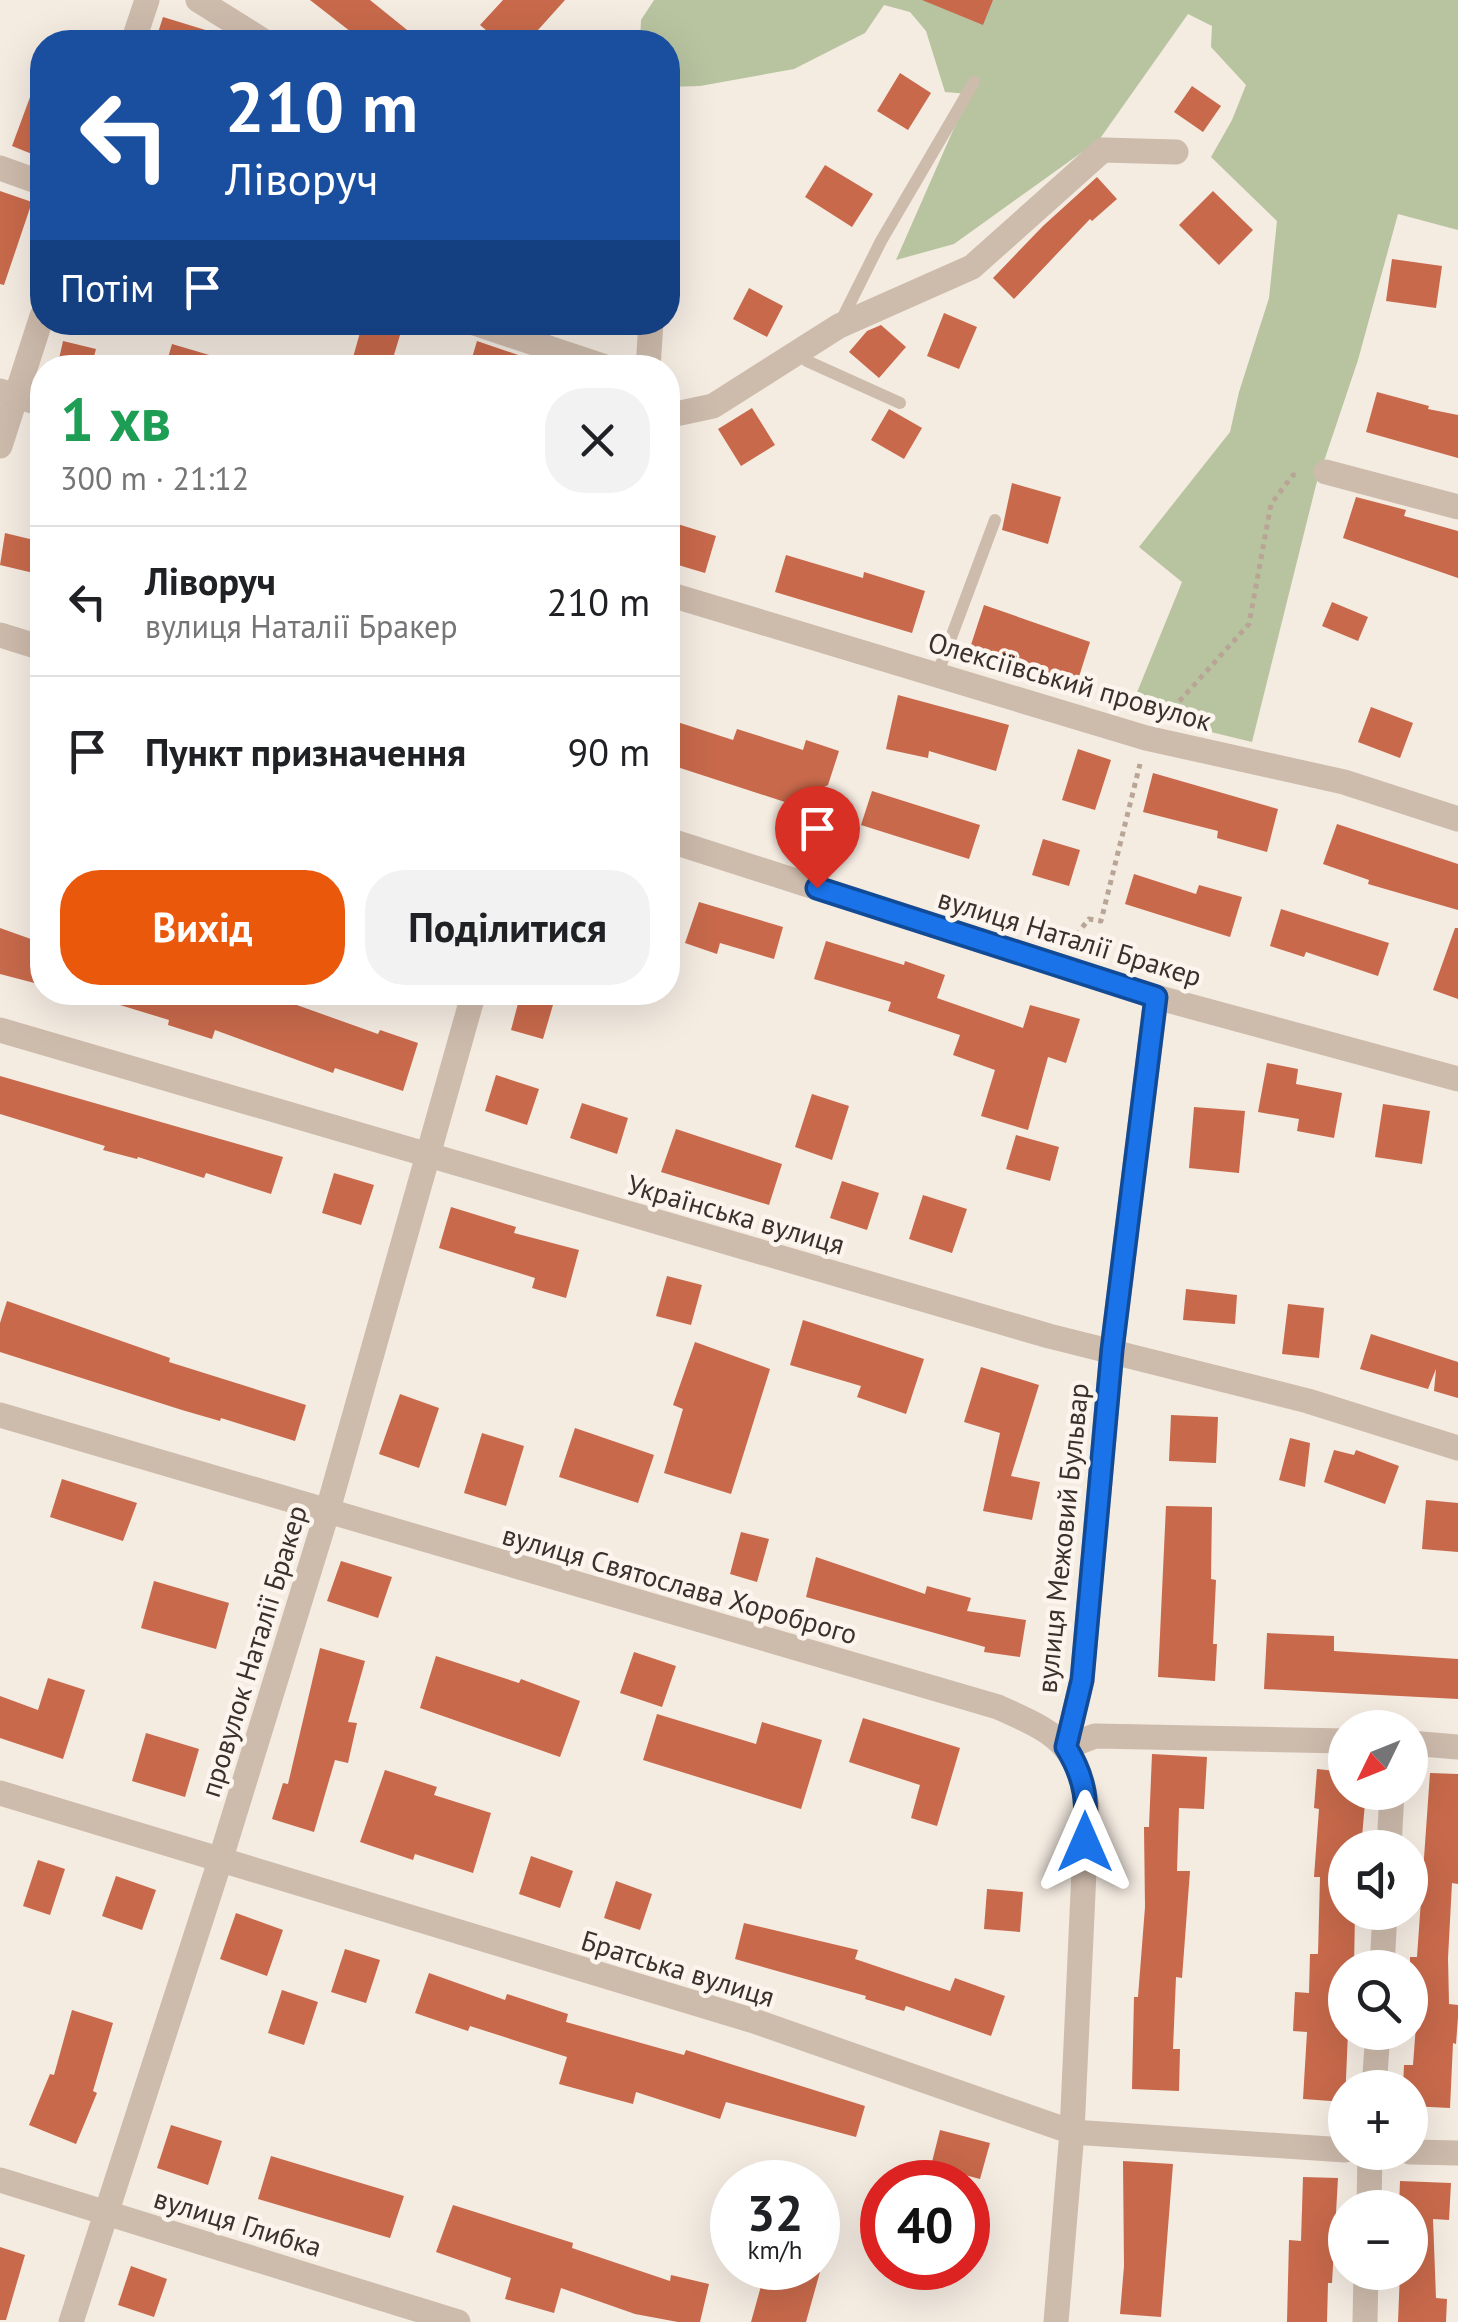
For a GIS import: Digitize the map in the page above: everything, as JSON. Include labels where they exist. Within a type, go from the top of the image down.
[{"type":"street","points":[[137,30],[148,0]]},
{"type":"street","points":[[198,0],[246,30]]},
{"type":"street","points":[[680,414],[713,406],[838,326],[972,267],[1103,150],[1176,152]]},
{"type":"street","points":[[0,168],[30,178]]},
{"type":"street","points":[[510,335],[570,355]]},
{"type":"street","points":[[0,446],[30,360]]},
{"type":"street","points":[[1326,472],[1458,507]]},
{"type":"street","name":"Олексіївський провулок","points":[[680,598],[1146,738],[1344,782],[1458,819]]},
{"type":"street","points":[[0,635],[30,644]]},
{"type":"street","name":"вулиця Наталії Бракер","points":[[680,844],[1156,997],[1458,1079]]},
{"type":"street","name":"вулиця Межовий Бульвар","points":[[1066,1747],[1082,1680],[1112,1350],[1156,997]]},
{"type":"street","name":"провулок Наталії Бракер","points":[[71,2322],[220,1861],[326,1513],[470,1005]]},
{"type":"street","name":"Українська вулиця","points":[[0,1030],[1049,1336],[1308,1401],[1458,1448]]},
{"type":"street","name":"вулиця Святослава Хороброго","points":[[0,1415],[998,1707],[1038,1724],[1066,1747]]},
{"type":"street","points":[[1056,2322],[1072,2132],[1087,1806],[1082,1772],[1066,1747],[1096,1736],[1328,1742]]},
{"type":"street","points":[[1428,1745],[1458,1747]]},
{"type":"street","name":"Братська вулиця","points":[[0,1793],[754,2021],[1072,2132],[1328,2149]]},
{"type":"street","points":[[1428,2152],[1458,2152]]},
{"type":"street","name":"вулиця Глибка","points":[[0,2180],[458,2322]]},
{"type":"street","points":[[1365,2322],[1366,2290]]},
{"type":"lane","points":[[838,326],[974,82]]},
{"type":"lane","points":[[798,352],[806,361],[900,403]]},
{"type":"lane","points":[[937,676],[995,520]]},
{"type":"path","points":[[1042,960],[1074,939],[1089,919],[1101,921],[1146,738],[1249,624],[1271,504],[1293,475],[1326,472]]},
{"type":"green space","points":[[654,0],[1458,0],[1458,230],[1398,214],[1358,360],[1316,485],[1252,742],[1129,712],[1182,582],[1139,547],[1230,432],[1269,298],[1277,221],[1211,157],[1246,85],[1211,47],[1212,26],[1188,14],[1099,140],[954,244],[896,260],[969,94],[945,92],[926,31],[910,12],[884,5],[865,33],[794,69],[680,87],[680,30],[641,30],[641,20]]},
{"type":"building","points":[[310,0],[370,0],[407,30],[349,30]]},
{"type":"building","points":[[503,0],[565,0],[538,30],[486,30],[480,25]]},
{"type":"building","points":[[922,0],[993,0],[983,25]]},
{"type":"building","points":[[163,17],[205,30],[159,30]]},
{"type":"building","points":[[900,73],[931,93],[908,130],[877,111]]},
{"type":"building","points":[[1192,86],[1221,106],[1203,132],[1174,112]]},
{"type":"building","points":[[30,97],[30,153],[12,146]]},
{"type":"building","points":[[825,165],[873,194],[852,227],[805,197]]},
{"type":"building","points":[[1097,177],[1117,199],[1090,219],[1014,299],[993,278]]},
{"type":"building","points":[[0,191],[30,201],[30,208],[4,285],[0,284]]},
{"type":"building","points":[[1213,191],[1253,230],[1219,265],[1179,225]]},
{"type":"building","points":[[1392,259],[1442,266],[1436,308],[1386,301]]},
{"type":"building","points":[[749,288],[783,306],[767,337],[733,319]]},
{"type":"building","points":[[944,313],[977,327],[959,369],[927,356]]},
{"type":"building","points":[[881,325],[906,347],[879,378],[849,352],[867,331]]},
{"type":"building","points":[[359,335],[400,335],[394,355],[354,355]]},
{"type":"building","points":[[63,341],[96,349],[94,355],[60,355]]},
{"type":"building","points":[[477,341],[518,355],[473,355]]},
{"type":"building","points":[[172,344],[209,355],[169,355]]},
{"type":"building","points":[[1377,392],[1458,415],[1458,458],[1366,432]]},
{"type":"building","points":[[752,408],[775,445],[741,466],[718,429]]},
{"type":"building","points":[[889,409],[922,428],[904,459],[871,440]]},
{"type":"building","points":[[1012,483],[1061,497],[1048,544],[1002,530]]},
{"type":"building","points":[[1356,497],[1406,510],[1404,516],[1458,531],[1458,578],[1343,538]]},
{"type":"building","points":[[680,525],[716,536],[705,573],[680,566]]},
{"type":"building","points":[[5,533],[30,539],[30,572],[0,565]]},
{"type":"building","points":[[786,555],[863,578],[864,572],[925,591],[912,633],[775,592]]},
{"type":"building","points":[[1332,602],[1368,617],[1358,641],[1322,626]]},
{"type":"building","points":[[984,605],[1090,642],[1076,686],[968,654]]},
{"type":"building","points":[[898,695],[1009,725],[996,771],[929,751],[928,758],[886,749]]},
{"type":"building","points":[[1371,707],[1413,723],[1400,758],[1358,742]]},
{"type":"building","points":[[680,723],[733,740],[737,729],[803,750],[806,740],[839,751],[828,785],[822,788],[813,824],[784,816],[788,803],[680,768]]},
{"type":"building","points":[[1078,749],[1111,760],[1095,810],[1062,800]]},
{"type":"building","points":[[1153,773],[1278,809],[1267,852],[1217,838],[1218,831],[1143,812]]},
{"type":"building","points":[[872,791],[980,825],[969,859],[861,825]]},
{"type":"building","points":[[1337,824],[1458,864],[1458,910],[1368,884],[1369,880],[1323,864]]},
{"type":"building","points":[[1043,839],[1080,850],[1069,886],[1032,875]]},
{"type":"building","points":[[1134,874],[1196,894],[1199,885],[1242,897],[1230,937],[1125,904]]},
{"type":"building","points":[[699,902],[783,927],[774,959],[720,943],[717,954],[685,943]]},
{"type":"building","points":[[1281,909],[1389,943],[1378,976],[1306,952],[1304,957],[1270,946]]},
{"type":"building","points":[[0,928],[30,939],[30,982],[0,974]]},
{"type":"building","points":[[1458,928],[1458,999],[1433,990]]},
{"type":"building","points":[[826,941],[945,975],[937,998],[1023,1028],[1030,1005],[1080,1019],[1066,1063],[1048,1057],[1028,1130],[981,1116],[995,1070],[953,1055],[960,1035],[888,1011],[891,1002],[814,979]]},
{"type":"building","points":[[120,1005],[297,1005],[378,1034],[380,1030],[418,1043],[403,1091],[335,1068],[333,1073],[215,1030],[212,1039],[168,1025],[169,1020]]},
{"type":"building","points":[[518,1005],[553,1005],[543,1039],[511,1030]]},
{"type":"building","points":[[1267,1063],[1298,1069],[1296,1084],[1342,1093],[1334,1138],[1297,1131],[1299,1119],[1258,1112]]},
{"type":"building","points":[[496,1075],[539,1089],[527,1125],[485,1111]]},
{"type":"building","points":[[0,1076],[283,1157],[271,1194],[206,1173],[204,1178],[103,1150],[105,1146],[0,1114]]},
{"type":"building","points":[[812,1094],[849,1106],[832,1160],[795,1147]]},
{"type":"building","points":[[582,1103],[628,1118],[617,1154],[570,1138]]},
{"type":"building","points":[[1383,1104],[1430,1111],[1422,1164],[1375,1157]]},
{"type":"building","points":[[1194,1107],[1245,1111],[1239,1173],[1189,1168]]},
{"type":"building","points":[[676,1129],[782,1164],[769,1205],[661,1172]]},
{"type":"building","points":[[1016,1135],[1059,1147],[1050,1181],[1006,1169]]},
{"type":"building","points":[[334,1173],[374,1185],[361,1225],[322,1213]]},
{"type":"building","points":[[842,1181],[879,1193],[867,1230],[830,1218]]},
{"type":"building","points":[[923,1195],[967,1209],[952,1253],[909,1239]]},
{"type":"building","points":[[451,1207],[516,1227],[514,1233],[579,1250],[566,1298],[532,1288],[535,1278],[439,1248]]},
{"type":"building","points":[[667,1276],[702,1285],[691,1325],[656,1316]]},
{"type":"building","points":[[1186,1289],[1237,1295],[1235,1324],[1183,1320]]},
{"type":"building","points":[[7,1301],[170,1358],[169,1362],[306,1405],[295,1441],[0,1352],[0,1323]]},
{"type":"building","points":[[1288,1304],[1324,1308],[1319,1358],[1282,1354]]},
{"type":"building","points":[[803,1320],[924,1359],[906,1414],[857,1397],[861,1386],[790,1365]]},
{"type":"building","points":[[1371,1334],[1458,1362],[1458,1398],[1434,1391],[1436,1369],[1428,1389],[1360,1369]]},
{"type":"building","points":[[695,1342],[770,1369],[731,1494],[664,1473],[683,1409],[673,1405]]},
{"type":"building","points":[[981,1367],[1039,1385],[1011,1476],[1040,1482],[1032,1520],[983,1511],[1000,1433],[964,1422]]},
{"type":"building","points":[[400,1394],[439,1408],[419,1468],[379,1454]]},
{"type":"building","points":[[1171,1415],[1218,1417],[1216,1463],[1169,1461]]},
{"type":"building","points":[[575,1428],[654,1455],[638,1503],[559,1477]]},
{"type":"building","points":[[482,1433],[524,1446],[506,1506],[464,1493]]},
{"type":"building","points":[[1290,1438],[1310,1443],[1305,1487],[1279,1480]]},
{"type":"building","points":[[1334,1450],[1354,1455],[1356,1450],[1399,1466],[1385,1504],[1324,1482]]},
{"type":"building","points":[[62,1479],[137,1503],[123,1541],[50,1517]]},
{"type":"building","points":[[1426,1500],[1458,1503],[1458,1552],[1422,1549]]},
{"type":"building","points":[[1166,1506],[1212,1507],[1215,1681],[1158,1677]]},
{"type":"building","points":[[741,1532],[769,1539],[757,1582],[730,1574]]},
{"type":"building","points":[[816,1557],[925,1594],[927,1586],[971,1598],[967,1611],[1026,1620],[1020,1657],[984,1652],[985,1647],[806,1597]]},
{"type":"building","points":[[341,1561],[392,1577],[378,1618],[327,1601]]},
{"type":"building","points":[[154,1581],[229,1603],[216,1649],[141,1628]]},
{"type":"building","points":[[1267,1633],[1334,1636],[1334,1651],[1458,1659],[1458,1699],[1264,1689]]},
{"type":"building","points":[[320,1648],[365,1661],[348,1722],[357,1723],[348,1763],[335,1760],[314,1832],[272,1819],[283,1783],[288,1784]]},
{"type":"building","points":[[634,1652],[676,1666],[662,1707],[620,1693]]},
{"type":"building","points":[[436,1656],[519,1683],[521,1679],[580,1701],[560,1757],[420,1708]]},
{"type":"building","points":[[48,1678],[85,1690],[63,1759],[0,1738],[0,1696],[38,1710]]},
{"type":"building","points":[[657,1714],[756,1744],[762,1722],[822,1740],[801,1809],[643,1760]]},
{"type":"building","points":[[863,1718],[960,1748],[937,1826],[911,1818],[920,1785],[849,1762]]},
{"type":"building","points":[[146,1733],[199,1749],[185,1797],[132,1781]]},
{"type":"building","points":[[1152,1754],[1207,1757],[1204,1809],[1179,1808],[1177,1871],[1190,1871],[1182,1978],[1176,1977],[1173,2049],[1180,2049],[1179,2091],[1132,2089],[1134,1997],[1138,1997],[1145,1907],[1144,1827],[1149,1827]]},
{"type":"building","points":[[1317,1769],[1328,1770],[1328,1810],[1364,1810],[1363,1830],[1328,1830],[1328,1930],[1355,1930],[1354,1950],[1328,1950],[1328,2050],[1347,2050],[1346,2070],[1328,2070],[1328,2101],[1303,2099],[1307,2032],[1293,2031],[1295,1992],[1309,1993],[1310,1954],[1318,1954],[1320,1877],[1314,1877],[1319,1809],[1314,1808]]},
{"type":"building","points":[[385,1770],[437,1787],[434,1795],[491,1813],[473,1873],[415,1854],[413,1860],[360,1842]]},
{"type":"building","points":[[1430,1773],[1458,1774],[1458,1884],[1452,1883],[1448,1958],[1449,2004],[1458,2005],[1458,2017],[1450,2108],[1428,2107],[1428,2070],[1404,2070],[1404,2065],[1413,2065],[1414,2050],[1428,2050],[1428,1950],[1417,1950],[1419,1930],[1428,1930]]},
{"type":"building","points":[[531,1856],[573,1871],[560,1908],[519,1894]]},
{"type":"building","points":[[38,1860],[65,1869],[50,1915],[23,1906]]},
{"type":"building","points":[[116,1876],[156,1890],[142,1930],[102,1916]]},
{"type":"building","points":[[616,1881],[652,1894],[640,1930],[604,1918]]},
{"type":"building","points":[[987,1889],[1023,1892],[1020,1932],[984,1929]]},
{"type":"building","points":[[236,1913],[283,1930],[267,1976],[220,1959]]},
{"type":"building","points":[[744,1923],[858,1950],[855,1959],[950,1991],[955,1978],[1005,1996],[991,2036],[906,2006],[904,2011],[865,1999],[866,1996],[735,1959]]},
{"type":"building","points":[[345,1949],[380,1960],[366,2003],[331,1992]]},
{"type":"building","points":[[429,1973],[505,2000],[507,1994],[568,2014],[566,2022],[684,2055],[686,2050],[865,2106],[856,2137],[726,2102],[720,2119],[636,2092],[633,2104],[559,2084],[567,2057],[415,2013]]},
{"type":"building","points":[[282,1990],[318,2002],[304,2045],[268,2033]]},
{"type":"building","points":[[72,2010],[113,2023],[93,2091],[97,2093],[76,2144],[29,2125],[50,2074],[54,2075]]},
{"type":"building","points":[[171,2125],[222,2141],[208,2185],[157,2168]]},
{"type":"building","points":[[940,2130],[990,2143],[985,2160],[932,2160]]},
{"type":"building","points":[[271,2156],[404,2196],[390,2238],[258,2199]]},
{"type":"building","points":[[1123,2161],[1173,2164],[1161,2317],[1120,2314],[1124,2266]]},
{"type":"building","points":[[1303,2177],[1338,2178],[1337,2190],[1328,2190],[1327,2322],[1287,2322],[1289,2240],[1301,2241]]},
{"type":"building","points":[[1400,2181],[1451,2183],[1449,2220],[1433,2219],[1436,2298],[1447,2299],[1446,2322],[1398,2322],[1399,2290],[1428,2290],[1428,2190],[1400,2190]]},
{"type":"building","points":[[453,2205],[573,2243],[572,2248],[670,2281],[671,2275],[709,2284],[700,2322],[635,2314],[561,2288],[554,2313],[505,2299],[511,2278],[436,2252]]},
{"type":"building","points":[[0,2247],[25,2255],[6,2320],[0,2320]]},
{"type":"building","points":[[131,2266],[167,2279],[154,2317],[118,2305]]},
{"type":"building","points":[[760,2290],[815,2290],[806,2322],[751,2322]]},
{"type":"route","points":[[817,888],[1156,997],[1112,1350],[1082,1680],[1066,1747],[1082,1772],[1087,1806],[1085,1842]]}]
